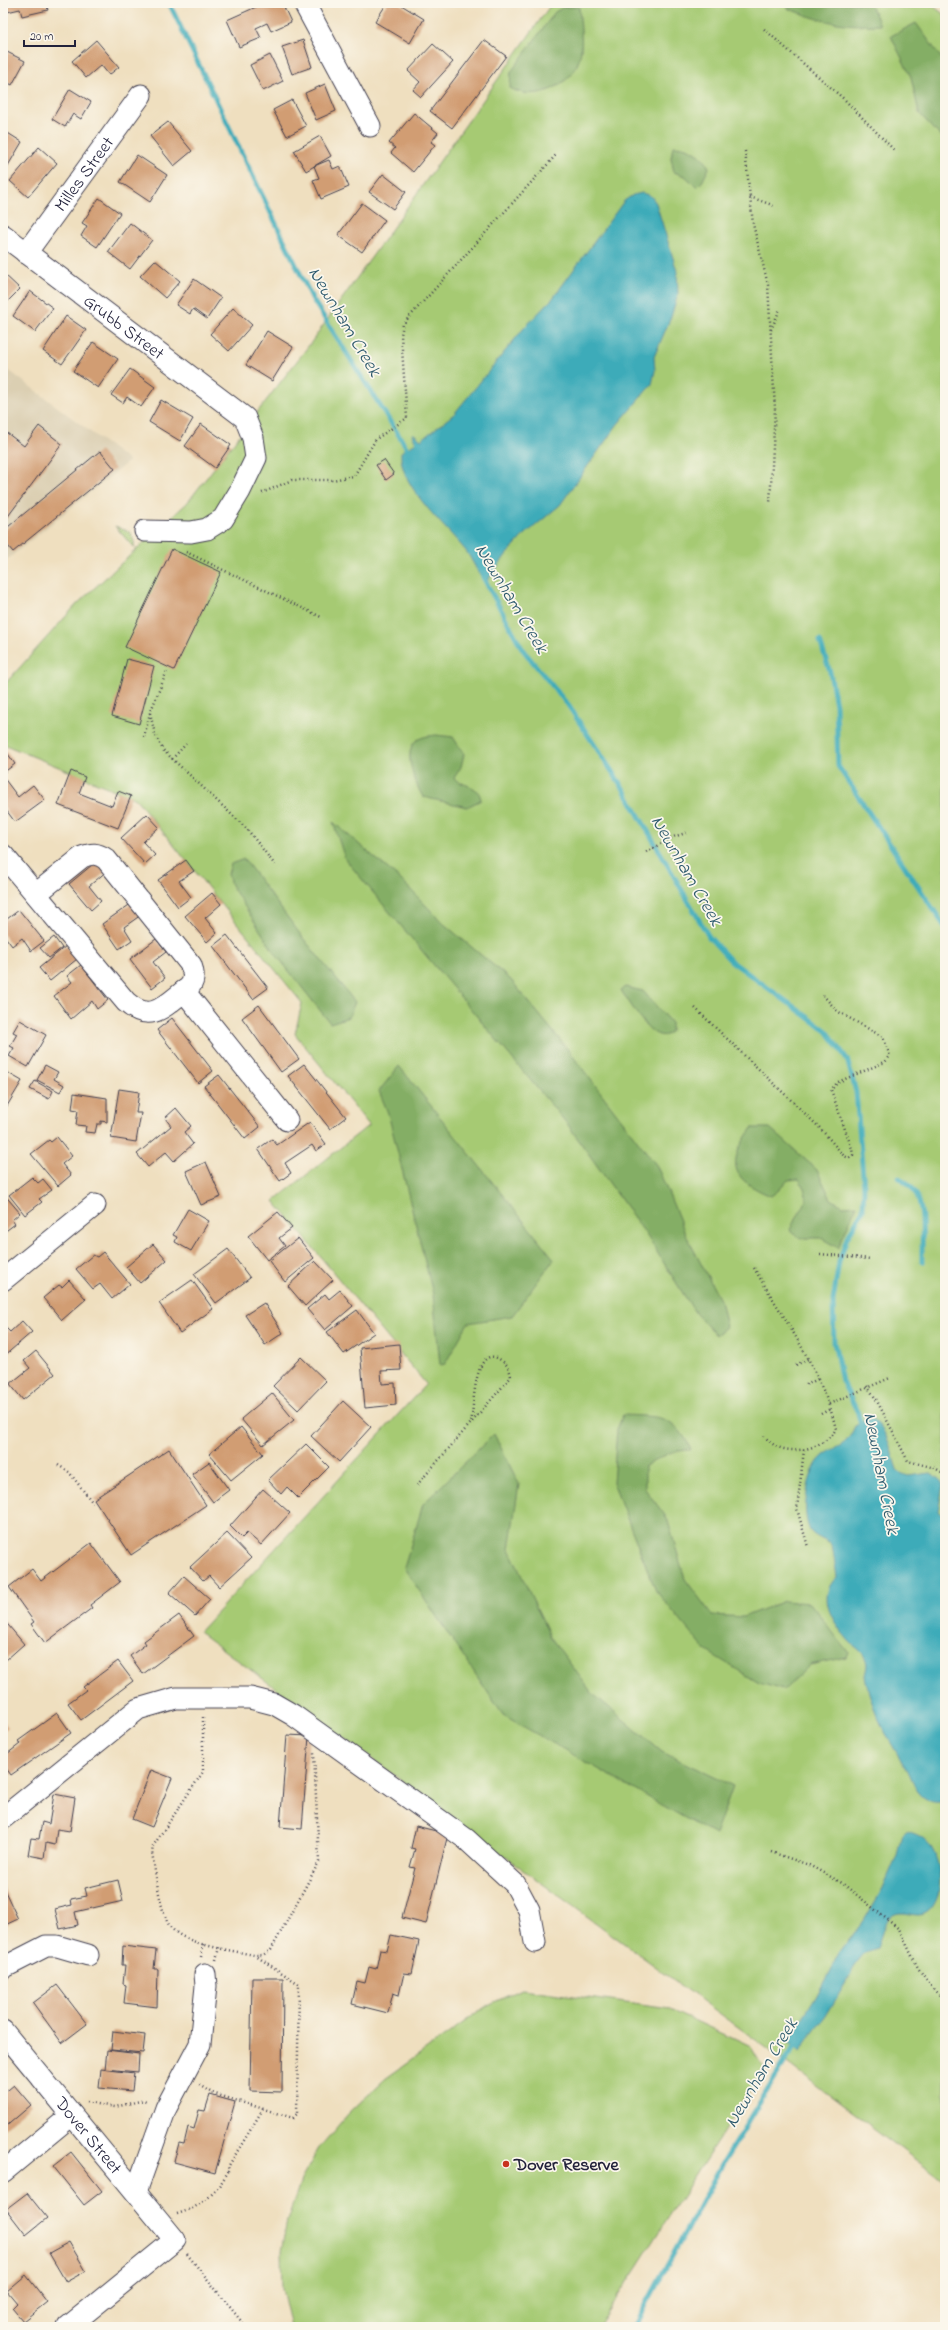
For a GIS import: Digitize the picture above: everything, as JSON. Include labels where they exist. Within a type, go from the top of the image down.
[{"type":"street","points":[[304,3],[370,126]]},
{"type":"street","name":"Milles Street","points":[[26,253],[141,95]]},
{"type":"street","name":"Grubb Street","points":[[3,235],[245,418],[253,438],[256,458],[240,491],[223,519],[207,529],[169,533]]},
{"type":"street","points":[[145,531],[169,533]]},
{"type":"street","points":[[3,855],[126,1002],[137,1011],[146,1013],[157,1011],[191,987],[194,981],[194,974],[191,965],[106,859],[98,854],[91,853],[82,857],[36,894]]},
{"type":"street","points":[[184,991],[287,1120]]},
{"type":"street","points":[[3,1280],[95,1206]]},
{"type":"street","points":[[3,1818],[138,1709],[176,1698],[250,1698],[274,1704],[316,1732],[466,1839],[515,1884],[529,1910],[535,1942]]},
{"type":"street","points":[[3,1968],[46,1946],[57,1946],[88,1955]]},
{"type":"street","points":[[136,2192],[166,2108],[200,2044],[206,1986],[205,1974]]},
{"type":"street","name":"Dover Street","points":[[3,2031],[77,2108],[136,2192],[175,2240]]},
{"type":"street","points":[[3,2172],[77,2108]]},
{"type":"street","points":[[68,2327],[175,2240]]},
{"type":"path","points":[[764,29],[845,100],[894,150]]},
{"type":"path","points":[[745,151],[753,224],[768,285],[775,409],[770,504]]},
{"type":"path","points":[[262,493],[292,480],[332,480],[354,476],[376,439],[407,418],[401,335],[403,324],[556,155]]},
{"type":"path","points":[[750,197],[775,206]]},
{"type":"path","points":[[770,333],[780,309]]},
{"type":"path","points":[[169,533],[172,545],[321,617]]},
{"type":"path","points":[[144,737],[150,713],[167,671]]},
{"type":"path","points":[[150,713],[155,734],[163,750],[247,829],[275,865]]},
{"type":"path","points":[[172,759],[186,744]]},
{"type":"path","points":[[647,852],[673,837],[689,832]]},
{"type":"path","points":[[695,1008],[820,1128],[844,1156],[849,1158],[853,1155],[852,1148],[830,1090],[841,1080],[885,1062],[890,1056],[883,1037],[872,1029],[837,1012],[823,995]]},
{"type":"path","points":[[820,1254],[871,1258]]},
{"type":"path","points":[[754,1268],[808,1359],[829,1404],[836,1429],[831,1437],[818,1445],[804,1450],[788,1450],[782,1448],[764,1436]]},
{"type":"path","points":[[417,1485],[511,1376],[510,1370],[502,1361],[494,1356],[488,1358],[482,1364],[476,1378],[474,1412],[470,1423]]},
{"type":"path","points":[[796,1365],[808,1359]]},
{"type":"path","points":[[829,1404],[867,1386],[890,1378]]},
{"type":"path","points":[[806,1385],[818,1379]]},
{"type":"path","points":[[867,1386],[876,1399],[908,1462],[935,1468],[945,1474]]},
{"type":"path","points":[[821,1414],[830,1409]]},
{"type":"path","points":[[804,1450],[797,1509],[808,1547]]},
{"type":"path","points":[[58,1465],[69,1472],[93,1503]]},
{"type":"path","points":[[203,1698],[203,1772],[153,1846],[152,1853],[164,1913],[170,1925],[187,1940],[256,1955],[263,1955],[271,1950],[319,1862],[314,1739],[316,1732]]},
{"type":"path","points":[[771,1852],[816,1868],[842,1882],[899,1929],[918,1968],[934,1990],[945,2000]]},
{"type":"path","points":[[195,2083],[212,2093],[263,2109],[293,2118],[297,2114],[299,1984],[256,1955]]},
{"type":"path","points":[[77,2108],[115,2107],[144,2100],[166,2108]]},
{"type":"path","points":[[175,2214],[200,2204],[218,2191],[229,2170],[228,2167],[263,2109]]},
{"type":"path","points":[[175,2240],[246,2327]]},
{"type":"shaded area","points":[[3,366],[129,461],[8,559],[3,555]]},
{"type":"green space","points":[[552,3],[929,3],[945,15],[945,2182],[779,2057],[199,1632],[426,1384],[274,1201],[369,1125],[295,1034],[302,1003],[136,799],[3,744],[3,686],[77,604],[187,503],[310,344]]},
{"type":"green space","points":[[785,3],[868,3],[874,11],[880,25],[843,24],[822,20],[787,8]]},
{"type":"green space","points":[[564,7],[579,7],[581,48],[579,60],[575,69],[560,84],[541,93],[530,94],[510,88],[511,72],[555,12]]},
{"type":"green space","points":[[916,23],[945,63],[945,141],[919,113],[911,77],[891,36]]},
{"type":"green space","points":[[673,146],[690,149],[707,163],[709,168],[702,182],[697,187],[685,176],[674,172],[671,158]]},
{"type":"green space","points":[[115,526],[130,532],[134,541],[134,548]]},
{"type":"green space","points":[[436,735],[453,737],[464,754],[461,767],[454,778],[474,788],[480,795],[481,800],[467,807],[423,797],[413,775],[410,757],[411,749],[414,742],[421,738]]},
{"type":"green space","points":[[333,822],[401,880],[444,924],[511,980],[565,1046],[657,1166],[686,1235],[720,1300],[726,1327],[716,1335],[696,1314],[645,1233],[568,1125],[345,859]]},
{"type":"green space","points":[[244,859],[303,938],[355,1002],[349,1017],[330,1023],[274,952],[231,885],[228,874],[231,864]]},
{"type":"green space","points":[[625,987],[643,991],[671,1023],[671,1032],[664,1035],[658,1035],[644,1024],[621,990]]},
{"type":"green space","points":[[399,1066],[554,1259],[512,1316],[468,1323],[445,1364],[440,1365],[433,1294],[388,1113],[379,1091]]},
{"type":"green space","points":[[752,1128],[770,1128],[817,1170],[831,1199],[843,1206],[857,1205],[838,1248],[821,1238],[800,1238],[790,1230],[806,1200],[804,1187],[799,1179],[788,1180],[771,1196],[757,1190],[740,1176],[736,1169],[738,1151]]},
{"type":"green space","points":[[623,1415],[646,1416],[664,1419],[678,1429],[691,1449],[669,1453],[645,1466],[645,1489],[667,1518],[685,1579],[712,1615],[743,1617],[784,1601],[810,1603],[848,1652],[846,1657],[810,1665],[784,1690],[759,1683],[705,1650],[656,1591],[613,1483],[617,1429]]},
{"type":"green space","points":[[494,1434],[519,1484],[509,1549],[551,1638],[592,1693],[662,1752],[733,1786],[715,1835],[503,1715],[404,1568],[423,1504]]},
{"type":"green space","name":"Dover Reserve","points":[[522,1989],[670,2009],[751,2047],[764,2069],[598,2327],[291,2327],[282,2289],[281,2251],[287,2221],[301,2180],[319,2148],[348,2114],[385,2079],[488,2005]]},
{"type":"water","points":[[642,193],[651,196],[656,203],[677,271],[678,294],[671,317],[654,357],[655,371],[652,384],[617,425],[560,505],[522,537],[506,555],[486,582],[480,575],[466,551],[415,492],[402,465],[401,452],[416,443],[412,435],[413,433],[421,440],[454,414],[524,328],[553,298],[624,201],[633,195]]},
{"type":"water","points":[[871,1418],[882,1429],[889,1442],[898,1472],[908,1476],[931,1473],[940,1479],[943,1485],[938,1511],[945,1519],[945,1800],[942,1801],[928,1800],[918,1792],[890,1742],[869,1693],[865,1675],[867,1664],[865,1657],[844,1635],[833,1619],[829,1610],[827,1602],[828,1593],[831,1585],[837,1577],[832,1545],[815,1536],[811,1532],[806,1515],[809,1482],[817,1463],[822,1457],[844,1443],[855,1426]]},
{"type":"water","points":[[907,1831],[924,1839],[935,1855],[940,1876],[937,1898],[933,1907],[922,1915],[897,1913],[890,1918],[885,1926],[877,1948],[866,1952],[861,1957],[826,2016],[799,2051],[788,2042],[816,1997],[839,1953],[865,1919],[883,1888],[897,1855],[902,1835]]},
{"type":"building","points":[[5,3],[46,3],[48,10],[22,16],[20,9],[7,12]]},
{"type":"building","points":[[265,3],[282,3],[291,22],[271,31],[267,23],[256,28],[261,38],[239,47],[227,20]]},
{"type":"building","points":[[387,3],[398,3],[424,19],[410,43],[375,22]]},
{"type":"building","points":[[96,40],[119,67],[109,75],[101,65],[86,78],[72,61]]},
{"type":"building","points":[[303,40],[312,67],[292,74],[282,47]]},
{"type":"building","points":[[484,40],[506,56],[452,128],[430,111]]},
{"type":"building","points":[[433,44],[453,62],[421,97],[413,90],[420,82],[408,71]]},
{"type":"building","points":[[3,50],[25,61],[12,85],[3,80]]},
{"type":"building","points":[[270,55],[283,81],[263,91],[250,65]]},
{"type":"building","points":[[325,84],[336,111],[316,120],[305,93]]},
{"type":"building","points":[[70,89],[91,102],[81,119],[73,114],[65,127],[52,119]]},
{"type":"building","points":[[292,100],[306,126],[287,136],[273,110]]},
{"type":"building","points":[[414,113],[438,133],[431,142],[435,145],[413,172],[391,153],[395,148],[389,143]]},
{"type":"building","points":[[168,122],[192,151],[174,166],[150,136]]},
{"type":"building","points":[[3,130],[22,142],[3,174]]},
{"type":"building","points":[[320,136],[331,156],[306,171],[294,151]]},
{"type":"building","points":[[39,147],[57,163],[28,197],[10,181]]},
{"type":"building","points":[[137,155],[167,175],[150,202],[120,182]]},
{"type":"building","points":[[329,160],[333,169],[340,166],[349,187],[321,199],[313,180],[319,178],[314,166]]},
{"type":"building","points":[[383,174],[406,192],[393,209],[369,192]]},
{"type":"building","points":[[99,198],[120,213],[97,247],[81,236],[87,226],[82,223]]},
{"type":"building","points":[[362,203],[385,220],[362,252],[338,235]]},
{"type":"building","points":[[130,223],[152,240],[130,269],[108,252]]},
{"type":"building","points":[[155,260],[180,281],[165,298],[140,276]]},
{"type":"building","points":[[3,273],[20,289],[3,306]]},
{"type":"building","points":[[194,279],[221,298],[207,319],[193,309],[190,314],[176,305]]},
{"type":"building","points":[[30,291],[53,308],[35,332],[13,316]]},
{"type":"building","points":[[233,308],[252,325],[229,351],[210,334]]},
{"type":"building","points":[[66,316],[86,330],[62,364],[43,351]]},
{"type":"building","points":[[267,331],[293,347],[272,381],[246,365]]},
{"type":"building","points":[[93,342],[118,359],[98,388],[73,371]]},
{"type":"building","points":[[130,369],[155,387],[141,407],[127,397],[123,403],[111,395]]},
{"type":"building","points":[[161,400],[193,419],[180,441],[149,422]]},
{"type":"building","points":[[201,424],[231,445],[215,468],[185,446]]},
{"type":"building","points":[[39,426],[62,444],[3,523],[3,430],[24,446]]},
{"type":"building","points":[[100,451],[115,469],[13,552],[3,540],[3,531]]},
{"type":"building","points":[[384,460],[394,474],[386,480],[376,465]]},
{"type":"building","points":[[172,549],[221,572],[174,670],[125,647]]},
{"type":"building","points":[[127,659],[154,666],[139,724],[112,716]]},
{"type":"building","points":[[3,747],[15,764],[3,773]]},
{"type":"building","points":[[71,771],[85,777],[79,793],[112,806],[118,791],[131,796],[118,828],[58,805]]},
{"type":"building","points":[[3,777],[18,797],[33,785],[45,800],[15,822],[3,806]]},
{"type":"building","points":[[147,814],[159,827],[143,842],[155,855],[145,864],[121,838]]},
{"type":"building","points":[[98,860],[107,871],[89,886],[101,901],[91,910],[69,884]]},
{"type":"building","points":[[186,860],[194,871],[179,881],[191,897],[178,907],[158,880]]},
{"type":"building","points":[[212,893],[221,904],[205,918],[217,933],[207,942],[185,916]]},
{"type":"building","points":[[132,903],[141,915],[124,927],[132,940],[119,949],[102,924]]},
{"type":"building","points":[[19,910],[44,941],[31,951],[22,938],[12,946],[3,934],[3,922]]},
{"type":"building","points":[[227,935],[268,988],[253,999],[213,946]]},
{"type":"building","points":[[54,937],[62,948],[49,958],[40,948]]},
{"type":"building","points":[[156,939],[166,952],[153,962],[165,978],[152,988],[130,959]]},
{"type":"building","points":[[66,946],[77,959],[50,981],[39,968]]},
{"type":"building","points":[[81,965],[108,1000],[97,1009],[92,1001],[71,1019],[54,996],[72,982],[67,976]]},
{"type":"building","points":[[259,1005],[299,1059],[281,1072],[242,1018]]},
{"type":"building","points":[[172,1018],[213,1071],[198,1083],[157,1030]]},
{"type":"building","points":[[20,1020],[46,1035],[28,1067],[9,1056],[14,1048],[10,1046],[17,1034],[13,1032]]},
{"type":"building","points":[[304,1064],[346,1117],[330,1129],[288,1076]]},
{"type":"building","points":[[45,1065],[58,1072],[54,1079],[64,1085],[60,1092],[37,1080]]},
{"type":"building","points":[[3,1070],[22,1081],[4,1111],[3,1110]]},
{"type":"building","points":[[219,1075],[260,1127],[245,1139],[204,1086]]},
{"type":"building","points":[[35,1081],[53,1091],[49,1099],[30,1089]]},
{"type":"building","points":[[119,1089],[139,1092],[136,1113],[141,1113],[136,1142],[111,1138]]},
{"type":"building","points":[[74,1093],[107,1098],[107,1122],[101,1121],[101,1124],[97,1124],[95,1133],[85,1132],[86,1126],[76,1125],[78,1110],[72,1109]]},
{"type":"building","points":[[176,1108],[191,1126],[184,1132],[193,1144],[174,1161],[166,1152],[148,1167],[137,1154],[171,1126],[165,1118]]},
{"type":"building","points":[[310,1122],[326,1144],[316,1151],[312,1145],[285,1163],[291,1173],[280,1181],[258,1149],[272,1139],[277,1145]]},
{"type":"building","points":[[57,1137],[72,1156],[62,1164],[71,1175],[58,1186],[31,1154],[49,1140],[51,1142]]},
{"type":"building","points":[[206,1162],[221,1197],[201,1205],[186,1171]]},
{"type":"building","points":[[32,1177],[38,1183],[43,1179],[52,1190],[39,1199],[42,1202],[25,1215],[9,1195]]},
{"type":"building","points":[[3,1193],[20,1213],[12,1220],[15,1224],[3,1233]]},
{"type":"building","points":[[188,1209],[209,1221],[191,1251],[175,1242],[177,1237],[173,1235]]},
{"type":"building","points":[[278,1212],[292,1228],[279,1238],[285,1246],[267,1260],[248,1236]]},
{"type":"building","points":[[298,1238],[314,1258],[285,1282],[269,1261]]},
{"type":"building","points":[[153,1244],[167,1260],[140,1283],[126,1267]]},
{"type":"building","points":[[228,1249],[250,1278],[216,1303],[194,1274]]},
{"type":"building","points":[[103,1252],[130,1284],[112,1299],[100,1284],[93,1289],[76,1269],[93,1255],[97,1257]]},
{"type":"building","points":[[315,1261],[333,1280],[305,1306],[288,1286]]},
{"type":"building","points":[[69,1280],[86,1299],[62,1320],[43,1298],[59,1285],[62,1287]]},
{"type":"building","points":[[192,1280],[213,1309],[180,1333],[159,1303]]},
{"type":"building","points":[[340,1290],[353,1306],[325,1330],[307,1309],[325,1294],[329,1299]]},
{"type":"building","points":[[264,1303],[283,1333],[265,1345],[245,1315]]},
{"type":"building","points":[[357,1310],[374,1333],[344,1354],[327,1332]]},
{"type":"building","points":[[22,1321],[32,1332],[3,1357],[3,1328],[5,1327],[10,1332]]},
{"type":"building","points":[[399,1344],[401,1370],[381,1371],[382,1384],[395,1383],[396,1405],[365,1408],[360,1348]]},
{"type":"building","points":[[36,1351],[55,1374],[23,1400],[10,1384],[30,1368],[24,1361]]},
{"type":"building","points":[[301,1357],[326,1381],[298,1410],[273,1386]]},
{"type":"building","points":[[272,1393],[294,1420],[263,1445],[241,1419]]},
{"type":"building","points":[[343,1401],[371,1427],[339,1462],[311,1436]]},
{"type":"building","points":[[241,1427],[263,1454],[231,1480],[209,1454]]},
{"type":"building","points":[[306,1444],[329,1467],[298,1498],[287,1487],[281,1494],[268,1480]]},
{"type":"building","points":[[169,1449],[206,1505],[131,1555],[94,1499]]},
{"type":"building","points":[[209,1462],[229,1490],[213,1502],[192,1474]]},
{"type":"building","points":[[263,1489],[290,1513],[261,1545],[247,1533],[242,1538],[230,1526]]},
{"type":"building","points":[[227,1533],[251,1558],[219,1587],[209,1576],[203,1581],[190,1567]]},
{"type":"building","points":[[91,1543],[120,1582],[90,1605],[92,1608],[45,1643],[31,1624],[34,1622],[9,1587],[32,1569],[41,1581]]},
{"type":"building","points":[[184,1576],[210,1599],[195,1616],[169,1593]]},
{"type":"building","points":[[179,1615],[194,1636],[143,1674],[130,1656],[146,1644],[144,1641]]},
{"type":"building","points":[[3,1619],[24,1644],[6,1660],[3,1657]]},
{"type":"building","points":[[118,1661],[133,1681],[81,1720],[68,1703],[86,1690],[83,1687]]},
{"type":"building","points":[[57,1713],[71,1733],[11,1775],[3,1764],[3,1757],[20,1744],[18,1741]]},
{"type":"building","points":[[3,1722],[8,1727],[3,1731]]},
{"type":"building","points":[[287,1735],[309,1736],[302,1829],[280,1827]]},
{"type":"building","points":[[151,1770],[172,1778],[152,1827],[132,1819]]},
{"type":"building","points":[[54,1794],[75,1798],[70,1831],[57,1829],[55,1845],[46,1843],[44,1858],[28,1855],[31,1838],[39,1839],[42,1822],[49,1824]]},
{"type":"building","points":[[416,1826],[448,1834],[426,1924],[402,1918],[415,1868],[410,1867],[415,1849],[411,1848]]},
{"type":"building","points":[[118,1880],[123,1901],[75,1912],[78,1925],[60,1929],[55,1909],[72,1905],[71,1899],[87,1896],[85,1888]]},
{"type":"building","points":[[3,1887],[18,1919],[3,1926]]},
{"type":"building","points":[[391,1935],[419,1941],[412,1974],[404,1973],[399,1995],[393,1993],[388,2013],[352,2004],[357,1981],[365,1983],[369,1967],[376,1969],[380,1950],[387,1951]]},
{"type":"building","points":[[123,1946],[156,1950],[154,1969],[158,1969],[157,2007],[124,2003],[126,1985],[123,1984],[125,1965],[122,1965]]},
{"type":"building","points":[[252,1978],[283,1978],[282,2092],[250,2091]]},
{"type":"building","points":[[57,1985],[87,2024],[62,2043],[33,2003]]},
{"type":"building","points":[[113,2031],[145,2035],[143,2053],[111,2050]]},
{"type":"building","points":[[107,2050],[139,2054],[138,2072],[105,2069]]},
{"type":"building","points":[[101,2069],[134,2073],[132,2091],[99,2088]]},
{"type":"building","points":[[14,2085],[31,2105],[3,2129],[3,2094]]},
{"type":"building","points":[[210,2095],[235,2102],[215,2173],[174,2162],[179,2143],[184,2144],[188,2127],[194,2129],[199,2110],[205,2111]]},
{"type":"building","points":[[71,2152],[102,2191],[84,2205],[53,2166]]},
{"type":"building","points":[[27,2193],[47,2218],[26,2235],[6,2209]]},
{"type":"building","points":[[69,2242],[86,2271],[66,2282],[49,2253]]},
{"type":"building","points":[[26,2275],[47,2302],[23,2321],[12,2308],[17,2303],[7,2291]]},
{"type":"waterway","name":"Newnham Creek","points":[[169,3],[313,300],[410,453]]},
{"type":"waterway","name":"Newnham Creek","points":[[483,577],[523,650],[568,705],[623,788],[709,937],[731,961],[827,1031],[847,1059],[856,1092],[864,1187],[863,1210],[847,1238],[839,1262],[833,1301],[834,1342],[842,1381],[858,1413],[862,1430]]},
{"type":"waterway","points":[[820,641],[830,672],[836,705],[838,766],[945,927]]},
{"type":"waterway","points":[[899,1178],[909,1184],[916,1193],[920,1203],[922,1215],[922,1262]]},
{"type":"waterway","name":"Newnham Creek","points":[[634,2327],[722,2164],[797,2042]]},
{"type":"place","name":"Dover Reserve","points":[[506,2164]]}]
